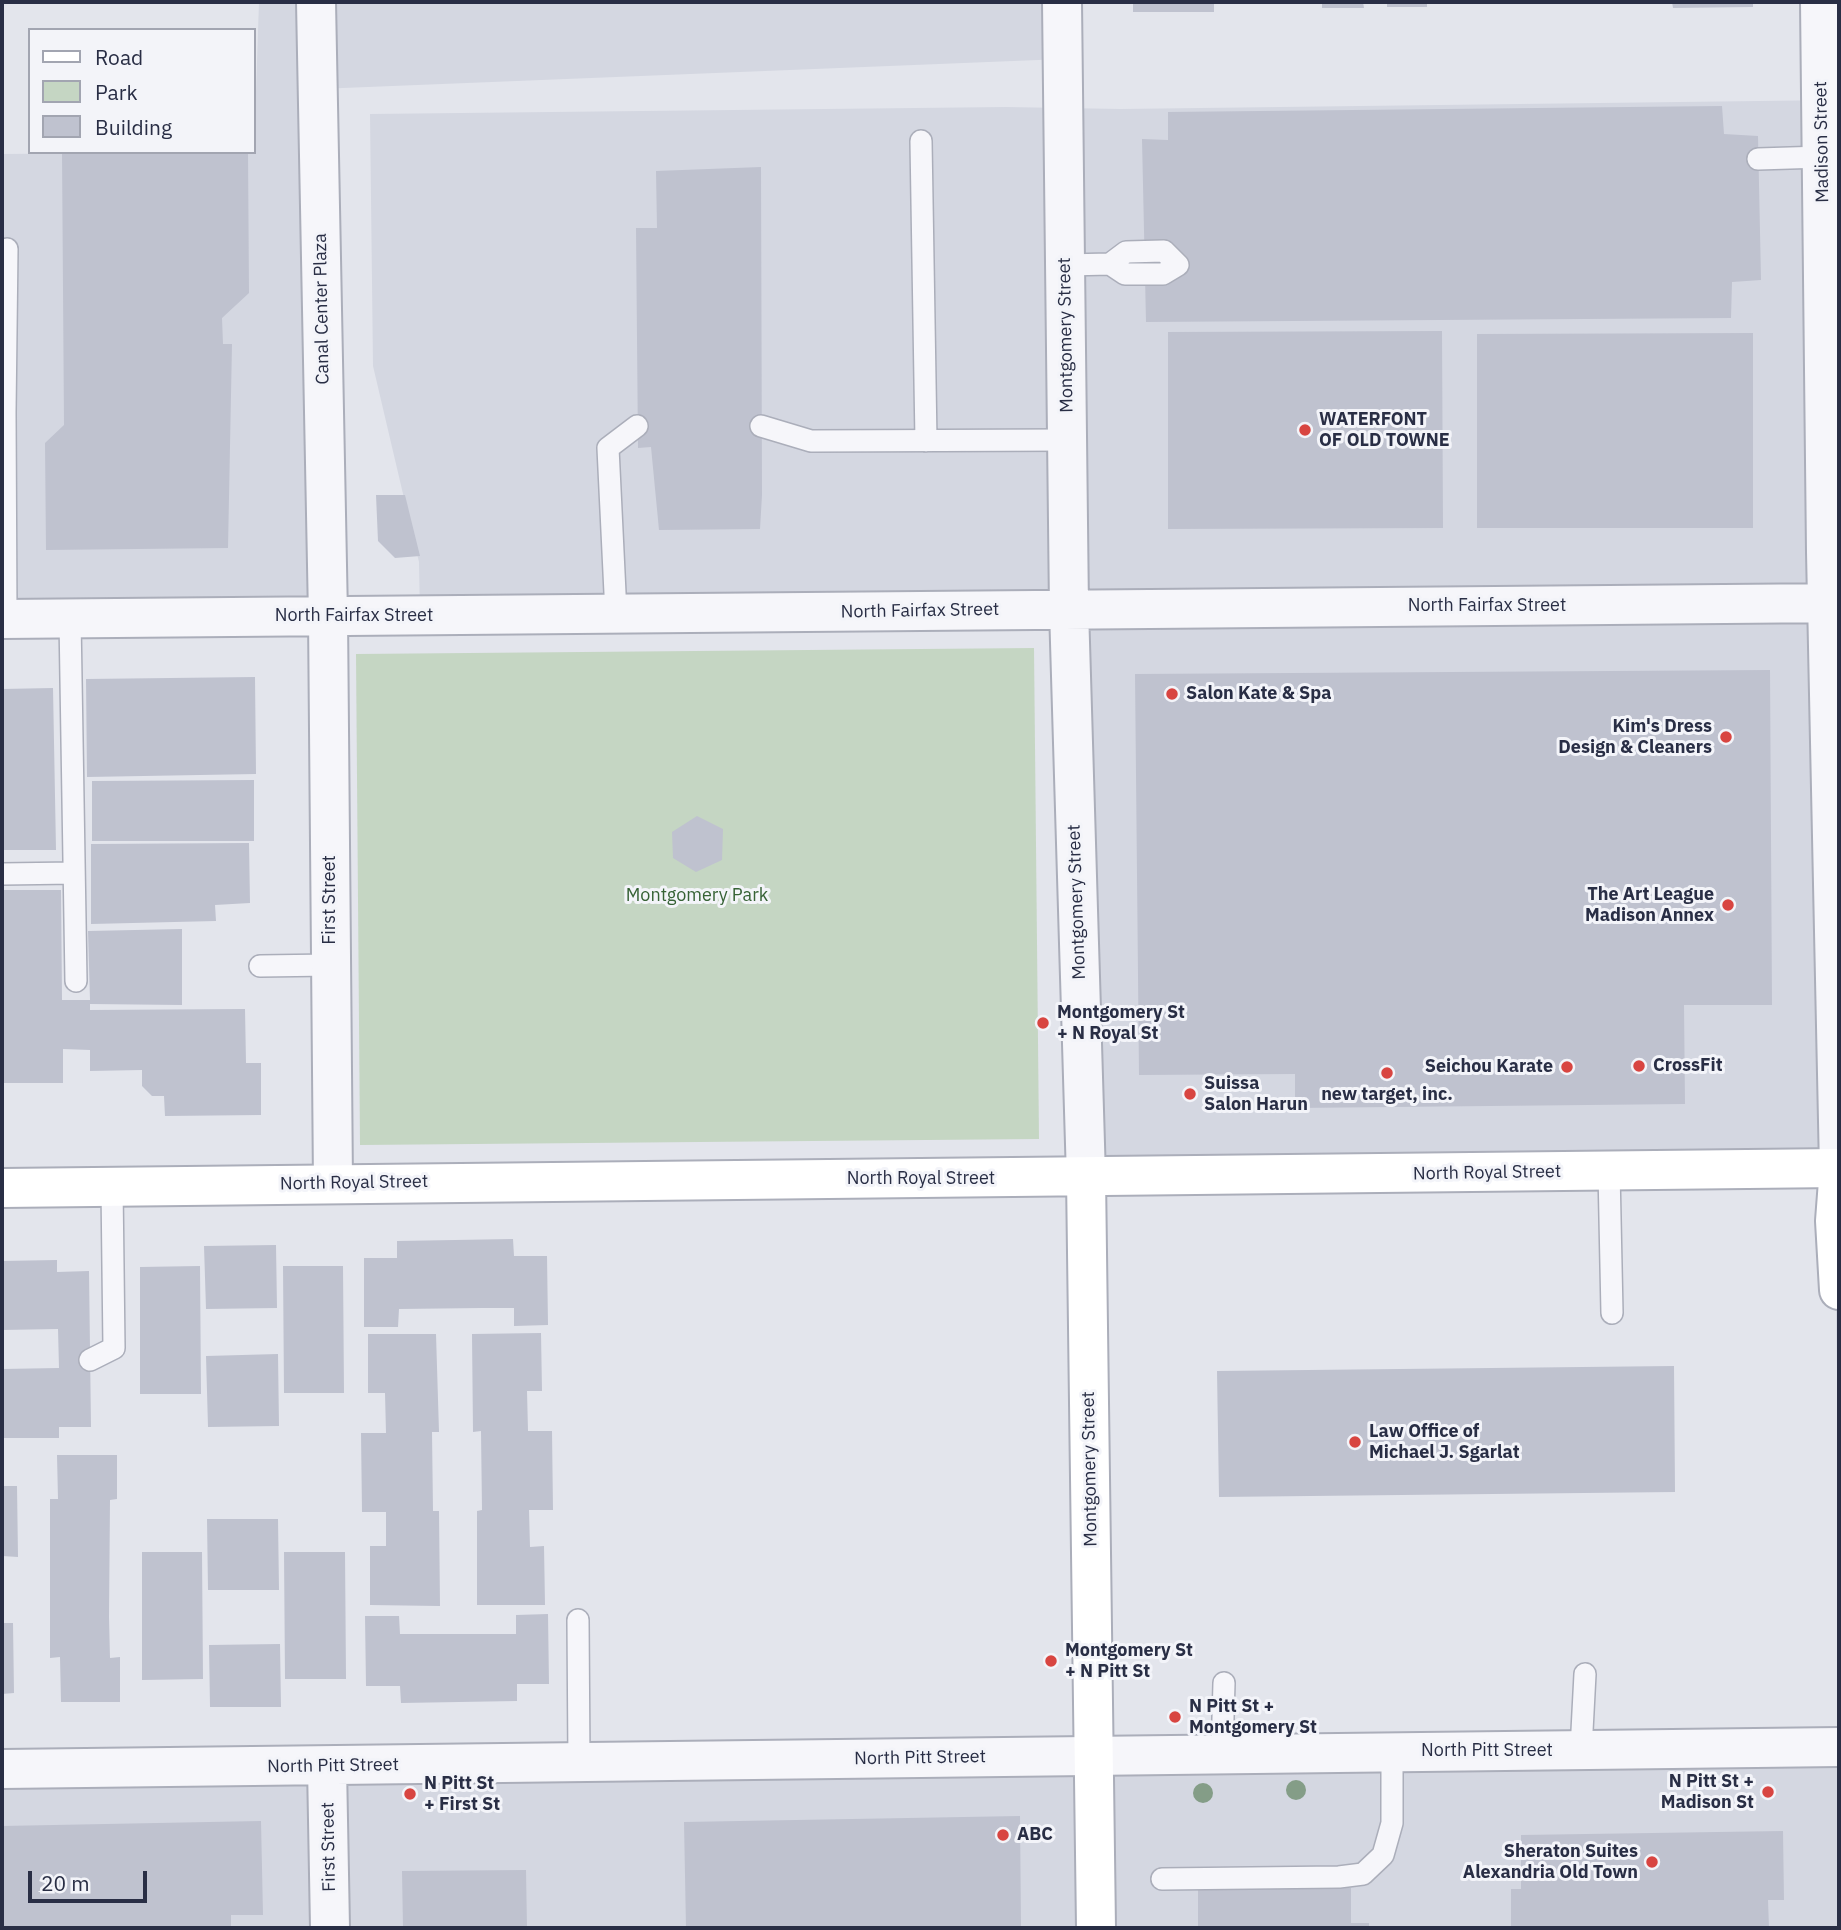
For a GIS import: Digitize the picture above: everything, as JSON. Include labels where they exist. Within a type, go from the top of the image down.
[{"type":"street","name":"Canal Center Plaza","points":[[316,2],[328,617]]},
{"type":"street","name":"Montgomery Street","points":[[1062,2],[1069,609],[1086,1177],[1096,1928]]},
{"type":"street","name":"Madison Street","points":[[1821,2],[1833,603],[1839,1168],[1835,1221],[1839,1290]]},
{"type":"street","name":"North Fairfax Street","points":[[4,620],[1833,603]]},
{"type":"street","name":"First Street","points":[[328,617],[333,1183]]},
{"type":"street","name":"North Royal Street","points":[[2,1188],[1839,1168]]},
{"type":"street","name":"North Pitt Street","points":[[2,1769],[1839,1747]]},
{"type":"street","name":"First Street","points":[[327,1766],[330,1928]]},
{"type":"lane","points":[[921,141],[926,441]]},
{"type":"lane","points":[[1758,159],[1822,157]]},
{"type":"lane","points":[[4,620],[3,412],[6,249]]},
{"type":"lane","points":[[1066,265],[1110,264],[1125,274],[1163,274],[1186,264]]},
{"type":"lane","points":[[616,614],[608,448],[637,426]]},
{"type":"lane","points":[[761,426],[811,441],[1067,440]]},
{"type":"lane","points":[[70,619],[76,981]]},
{"type":"lane","points":[[2,874],[74,873]]},
{"type":"lane","points":[[260,966],[331,965]]},
{"type":"lane","points":[[1609,1171],[1612,1313]]},
{"type":"lane","points":[[90,1360],[114,1348],[113,1186]]},
{"type":"lane","points":[[578,1620],[579,1763]]},
{"type":"lane","points":[[1581,1750],[1585,1674]]},
{"type":"lane","points":[[1222,1753],[1224,1683]]},
{"type":"lane","points":[[1162,1878],[1339,1877],[1363,1874],[1383,1855],[1392,1823],[1392,1751]]},
{"type":"shaded area","points":[[259,2],[1062,2],[1063,59],[318,89],[328,616],[14,620],[2,412],[2,154],[256,154]]},
{"type":"shaded area","points":[[1839,100],[1839,1510],[1834,1170],[1083,1178],[1064,610],[420,616],[419,562],[373,366],[370,114],[1006,107],[1121,109]]},
{"type":"shaded area","points":[[1839,1748],[1839,1928],[2,1928],[2,1770]]},
{"type":"green space","name":"Montgomery Park","points":[[1034,648],[1039,1139],[360,1145],[356,654]]},
{"type":"building","points":[[1133,2],[1214,2],[1214,12],[1133,12]]},
{"type":"building","points":[[1322,2],[1363,2],[1364,8],[1322,8]]},
{"type":"building","points":[[1387,2],[1427,2],[1427,7],[1387,7]]},
{"type":"building","points":[[1672,2],[1753,2],[1753,7],[1673,8]]},
{"type":"building","points":[[1722,106],[1724,134],[1758,136],[1761,280],[1732,282],[1731,318],[1146,322],[1142,139],[1168,140],[1168,112]]},
{"type":"building","points":[[62,154],[248,154],[249,293],[222,318],[223,344],[232,344],[228,548],[46,550],[45,443],[64,425]]},
{"type":"building","points":[[761,167],[760,529],[659,530],[651,447],[638,448],[636,228],[657,228],[656,171]]},
{"type":"building","name":"WATERFONT OF OLD TOWNE","points":[[1442,331],[1443,528],[1168,529],[1168,332]]},
{"type":"building","points":[[1753,333],[1753,528],[1477,528],[1477,334]]},
{"type":"building","points":[[376,495],[405,495],[420,556],[395,558],[378,541]]},
{"type":"building","points":[[1770,670],[1772,1005],[1684,1005],[1685,1104],[1295,1108],[1295,1074],[1139,1075],[1135,674]]},
{"type":"building","points":[[255,677],[256,774],[87,777],[86,679]]},
{"type":"building","points":[[53,688],[56,850],[2,850],[2,689]]},
{"type":"building","points":[[254,780],[254,841],[92,841],[92,781]]},
{"type":"building","points":[[697,816],[723,829],[722,860],[696,872],[673,858],[672,832]]},
{"type":"building","points":[[249,843],[250,903],[215,905],[216,921],[91,924],[91,844]]},
{"type":"building","points":[[2,890],[61,890],[62,1000],[90,1000],[88,931],[182,929],[182,1005],[90,1004],[90,1010],[245,1009],[246,1063],[261,1063],[261,1115],[165,1116],[164,1096],[152,1096],[142,1086],[142,1070],[90,1071],[90,1050],[63,1049],[63,1083],[2,1083]]},
{"type":"building","points":[[513,1239],[514,1256],[547,1256],[548,1325],[514,1326],[514,1308],[482,1308],[399,1309],[398,1327],[364,1327],[364,1258],[397,1258],[397,1241]]},
{"type":"building","points":[[276,1245],[277,1308],[206,1309],[204,1246]]},
{"type":"building","points":[[57,1260],[57,1272],[89,1271],[91,1427],[59,1427],[59,1438],[2,1438],[2,1369],[59,1368],[58,1329],[2,1330],[2,1261]]},
{"type":"building","points":[[200,1266],[201,1394],[140,1394],[140,1267]]},
{"type":"building","points":[[283,1266],[343,1266],[344,1393],[284,1393]]},
{"type":"building","points":[[541,1333],[542,1391],[527,1391],[528,1431],[552,1431],[553,1510],[529,1510],[530,1547],[544,1546],[545,1605],[477,1605],[477,1511],[482,1510],[481,1431],[473,1432],[472,1334]]},
{"type":"building","points":[[368,1334],[436,1334],[439,1432],[432,1432],[433,1511],[439,1511],[440,1606],[370,1605],[370,1546],[386,1546],[386,1512],[362,1512],[361,1433],[386,1433],[385,1393],[368,1393]]},
{"type":"building","points":[[278,1354],[279,1426],[208,1427],[206,1356]]},
{"type":"building","points":[[1674,1366],[1675,1492],[1219,1497],[1217,1371]]},
{"type":"building","points":[[57,1455],[117,1455],[117,1499],[110,1500],[109,1617],[110,1658],[120,1657],[120,1702],[61,1702],[60,1657],[50,1658],[50,1499],[58,1499]]},
{"type":"building","points":[[2,1486],[17,1486],[18,1557],[2,1556]]},
{"type":"building","points":[[207,1519],[278,1519],[279,1590],[208,1590]]},
{"type":"building","points":[[142,1552],[202,1552],[203,1679],[142,1680]]},
{"type":"building","points":[[284,1552],[345,1552],[346,1679],[285,1679]]},
{"type":"building","points":[[548,1614],[549,1684],[517,1684],[517,1701],[401,1703],[400,1686],[366,1686],[365,1616],[399,1616],[400,1634],[516,1634],[516,1615]]},
{"type":"building","points":[[2,1623],[13,1623],[14,1693],[2,1694]]},
{"type":"building","points":[[280,1644],[281,1707],[210,1707],[209,1645]]},
{"type":"building","points":[[1020,1816],[1021,1928],[686,1928],[684,1822]]},
{"type":"building","points":[[261,1821],[263,1915],[231,1915],[231,1928],[2,1928],[2,1826]]},
{"type":"building","name":"Sheraton Suites Alexandria Old Town","points":[[1783,1831],[1784,1900],[1768,1900],[1769,1928],[1511,1928],[1511,1889],[1521,1889],[1521,1835]]},
{"type":"building","points":[[526,1870],[527,1928],[403,1928],[402,1871]]},
{"type":"building","points":[[1351,1888],[1351,1923],[1369,1923],[1369,1928],[1198,1928],[1198,1890]]},
{"type":"place","name":"WATERFONT OF OLD TOWNE","points":[[1305,430]]},
{"type":"place","name":"Salon Kate & Spa","points":[[1172,694]]},
{"type":"place","name":"Kim's Dress Design & Cleaners","points":[[1726,737]]},
{"type":"place","name":"The Art League Madison Annex","points":[[1728,905]]},
{"type":"place","name":"Montgomery St + N Royal St","points":[[1043,1023]]},
{"type":"place","name":"CrossFit","points":[[1639,1066]]},
{"type":"place","name":"Seichou Karate","points":[[1567,1067]]},
{"type":"place","name":"new target, inc.","points":[[1387,1073]]},
{"type":"place","name":"Suissa Salon Harun","points":[[1190,1094]]},
{"type":"place","name":"Law Office of Michael J. Sgarlat","points":[[1355,1442]]},
{"type":"place","name":"Montgomery St + N Pitt St","points":[[1051,1661]]},
{"type":"place","name":"N Pitt St + Montgomery St","points":[[1175,1717]]},
{"type":"place","name":"N Pitt St + Madison St","points":[[1768,1792]]},
{"type":"place","name":"N Pitt St + First St","points":[[410,1794]]},
{"type":"place","name":"ABC","points":[[1003,1835]]},
{"type":"place","name":"Sheraton Suites Alexandria Old Town","points":[[1652,1862]]}]
